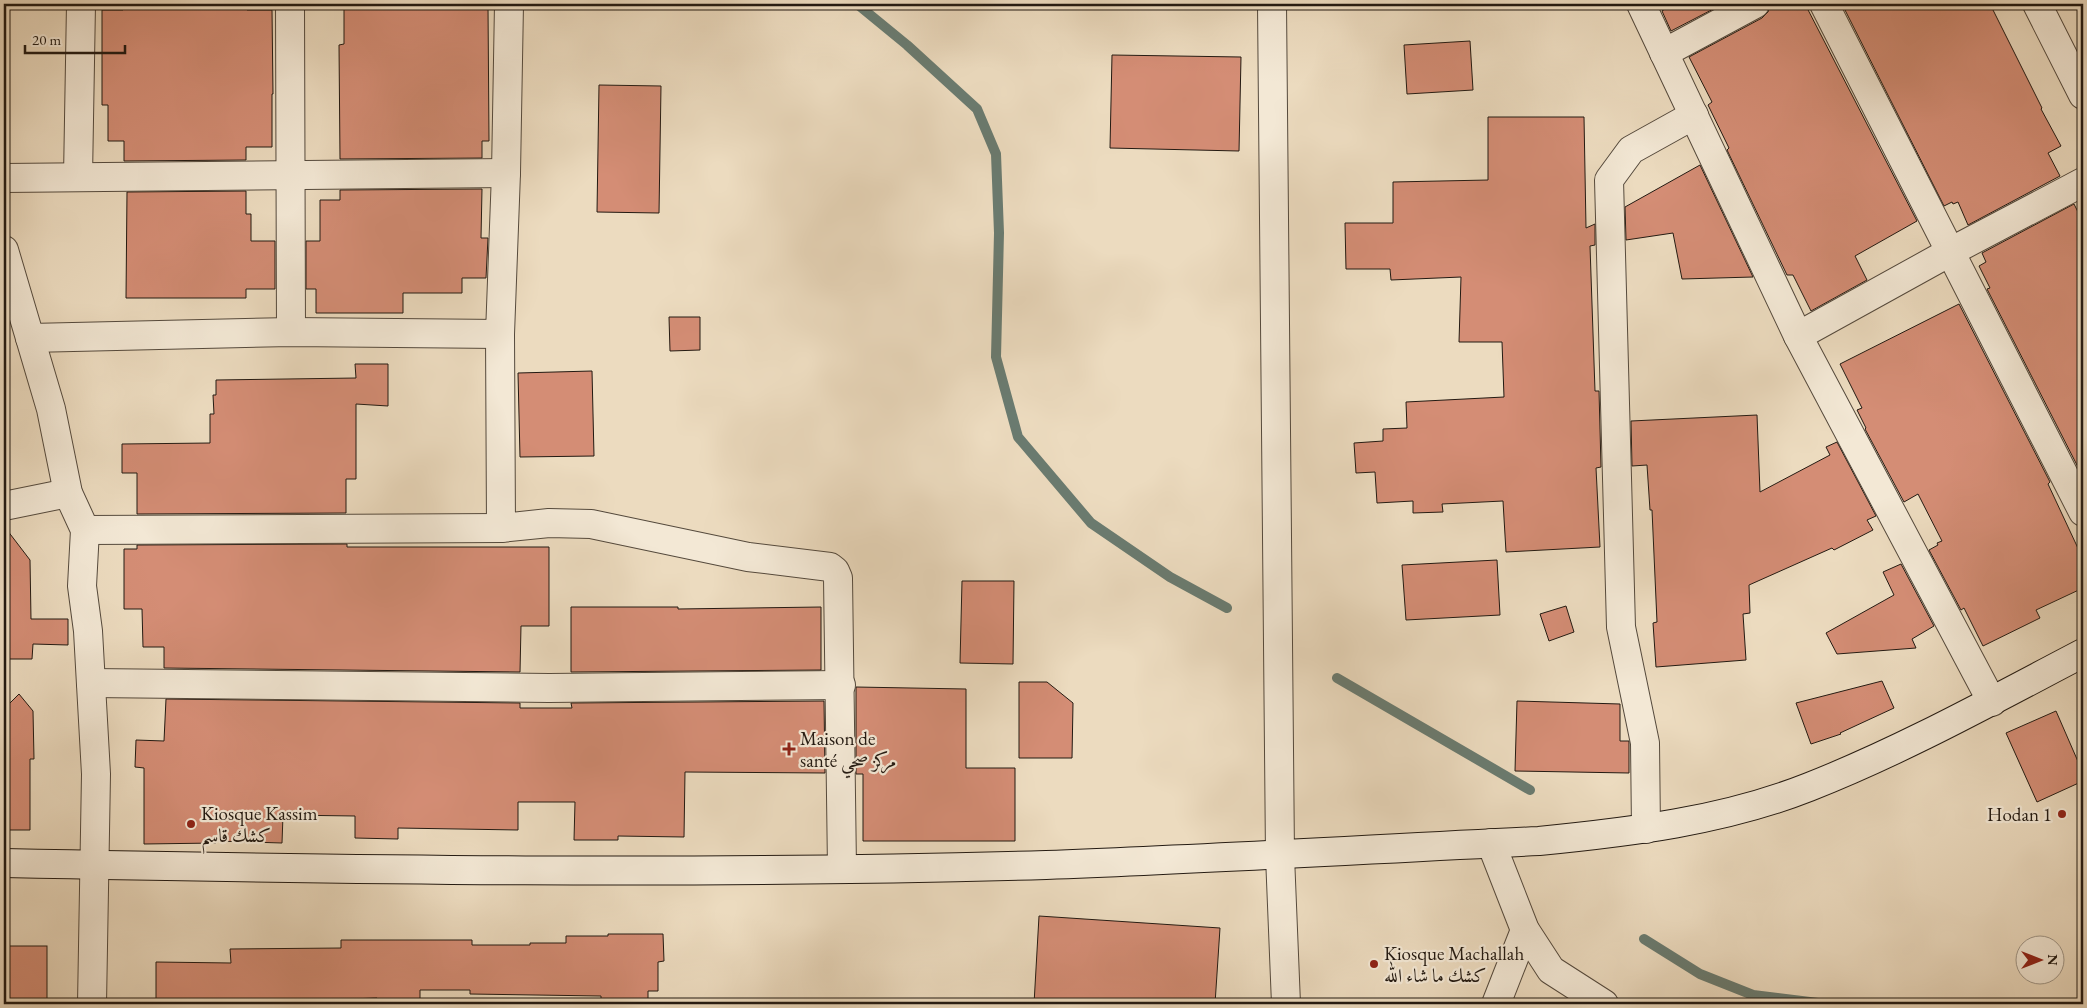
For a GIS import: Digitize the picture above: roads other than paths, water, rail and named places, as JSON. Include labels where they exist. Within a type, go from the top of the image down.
[{"type":"street","points":[[78,177],[81,4]]},
{"type":"street","points":[[290,4],[290,332]]},
{"type":"street","points":[[502,528],[500,334],[506,173],[509,4]]},
{"type":"street","points":[[1272,4],[1280,856],[1286,1004]]},
{"type":"street","points":[[1641,4],[1798,336],[1992,702]]},
{"type":"street","points":[[1664,53],[1755,4]]},
{"type":"street","points":[[1824,4],[2083,512]]},
{"type":"street","points":[[2037,4],[2083,96]]},
{"type":"street","points":[[1646,829],[1645,743],[1621,627],[1609,180],[1631,150],[1694,116]]},
{"type":"street","points":[[4,178],[506,173]]},
{"type":"street","points":[[1798,336],[1950,252],[2083,182]]},
{"type":"street","points":[[4,250],[51,409],[68,493],[85,530],[82,586],[88,631],[96,774],[92,1004]]},
{"type":"street","points":[[30,338],[290,332],[500,334]]},
{"type":"street","points":[[4,506],[68,493]]},
{"type":"street","points":[[85,530],[502,528],[549,523],[591,524],[748,557],[830,567],[835,571],[838,578],[841,686],[842,868]]},
{"type":"street","points":[[4,863],[297,869],[842,868],[1046,864],[1280,856],[1539,841],[1646,829],[1696,820],[1808,788],[1992,702],[2083,653]]},
{"type":"street","points":[[91,683],[549,688],[841,686]]},
{"type":"street","points":[[1491,843],[1525,930],[1551,970],[1604,1004]]},
{"type":"street","points":[[1496,1004],[1525,930]]},
{"type":"waterway","points":[[857,4],[907,45],[977,109],[996,154],[999,233],[996,357],[1018,437],[1091,523],[1170,577],[1227,608]]},
{"type":"waterway","points":[[1337,678],[1530,790]]},
{"type":"waterway","points":[[1644,939],[1700,974],[1753,995],[1826,1004]]},
{"type":"place","name":"Maison de santé مركز صحي","points":[[789,749]]},
{"type":"place","name":"Hodan 1","points":[[2062,814]]},
{"type":"place","name":"Kiosque Kassim كشك قاسم","points":[[191,824]]},
{"type":"place","name":"Kiosque Machallah كشك ما شاء الله","points":[[1374,964]]}]
